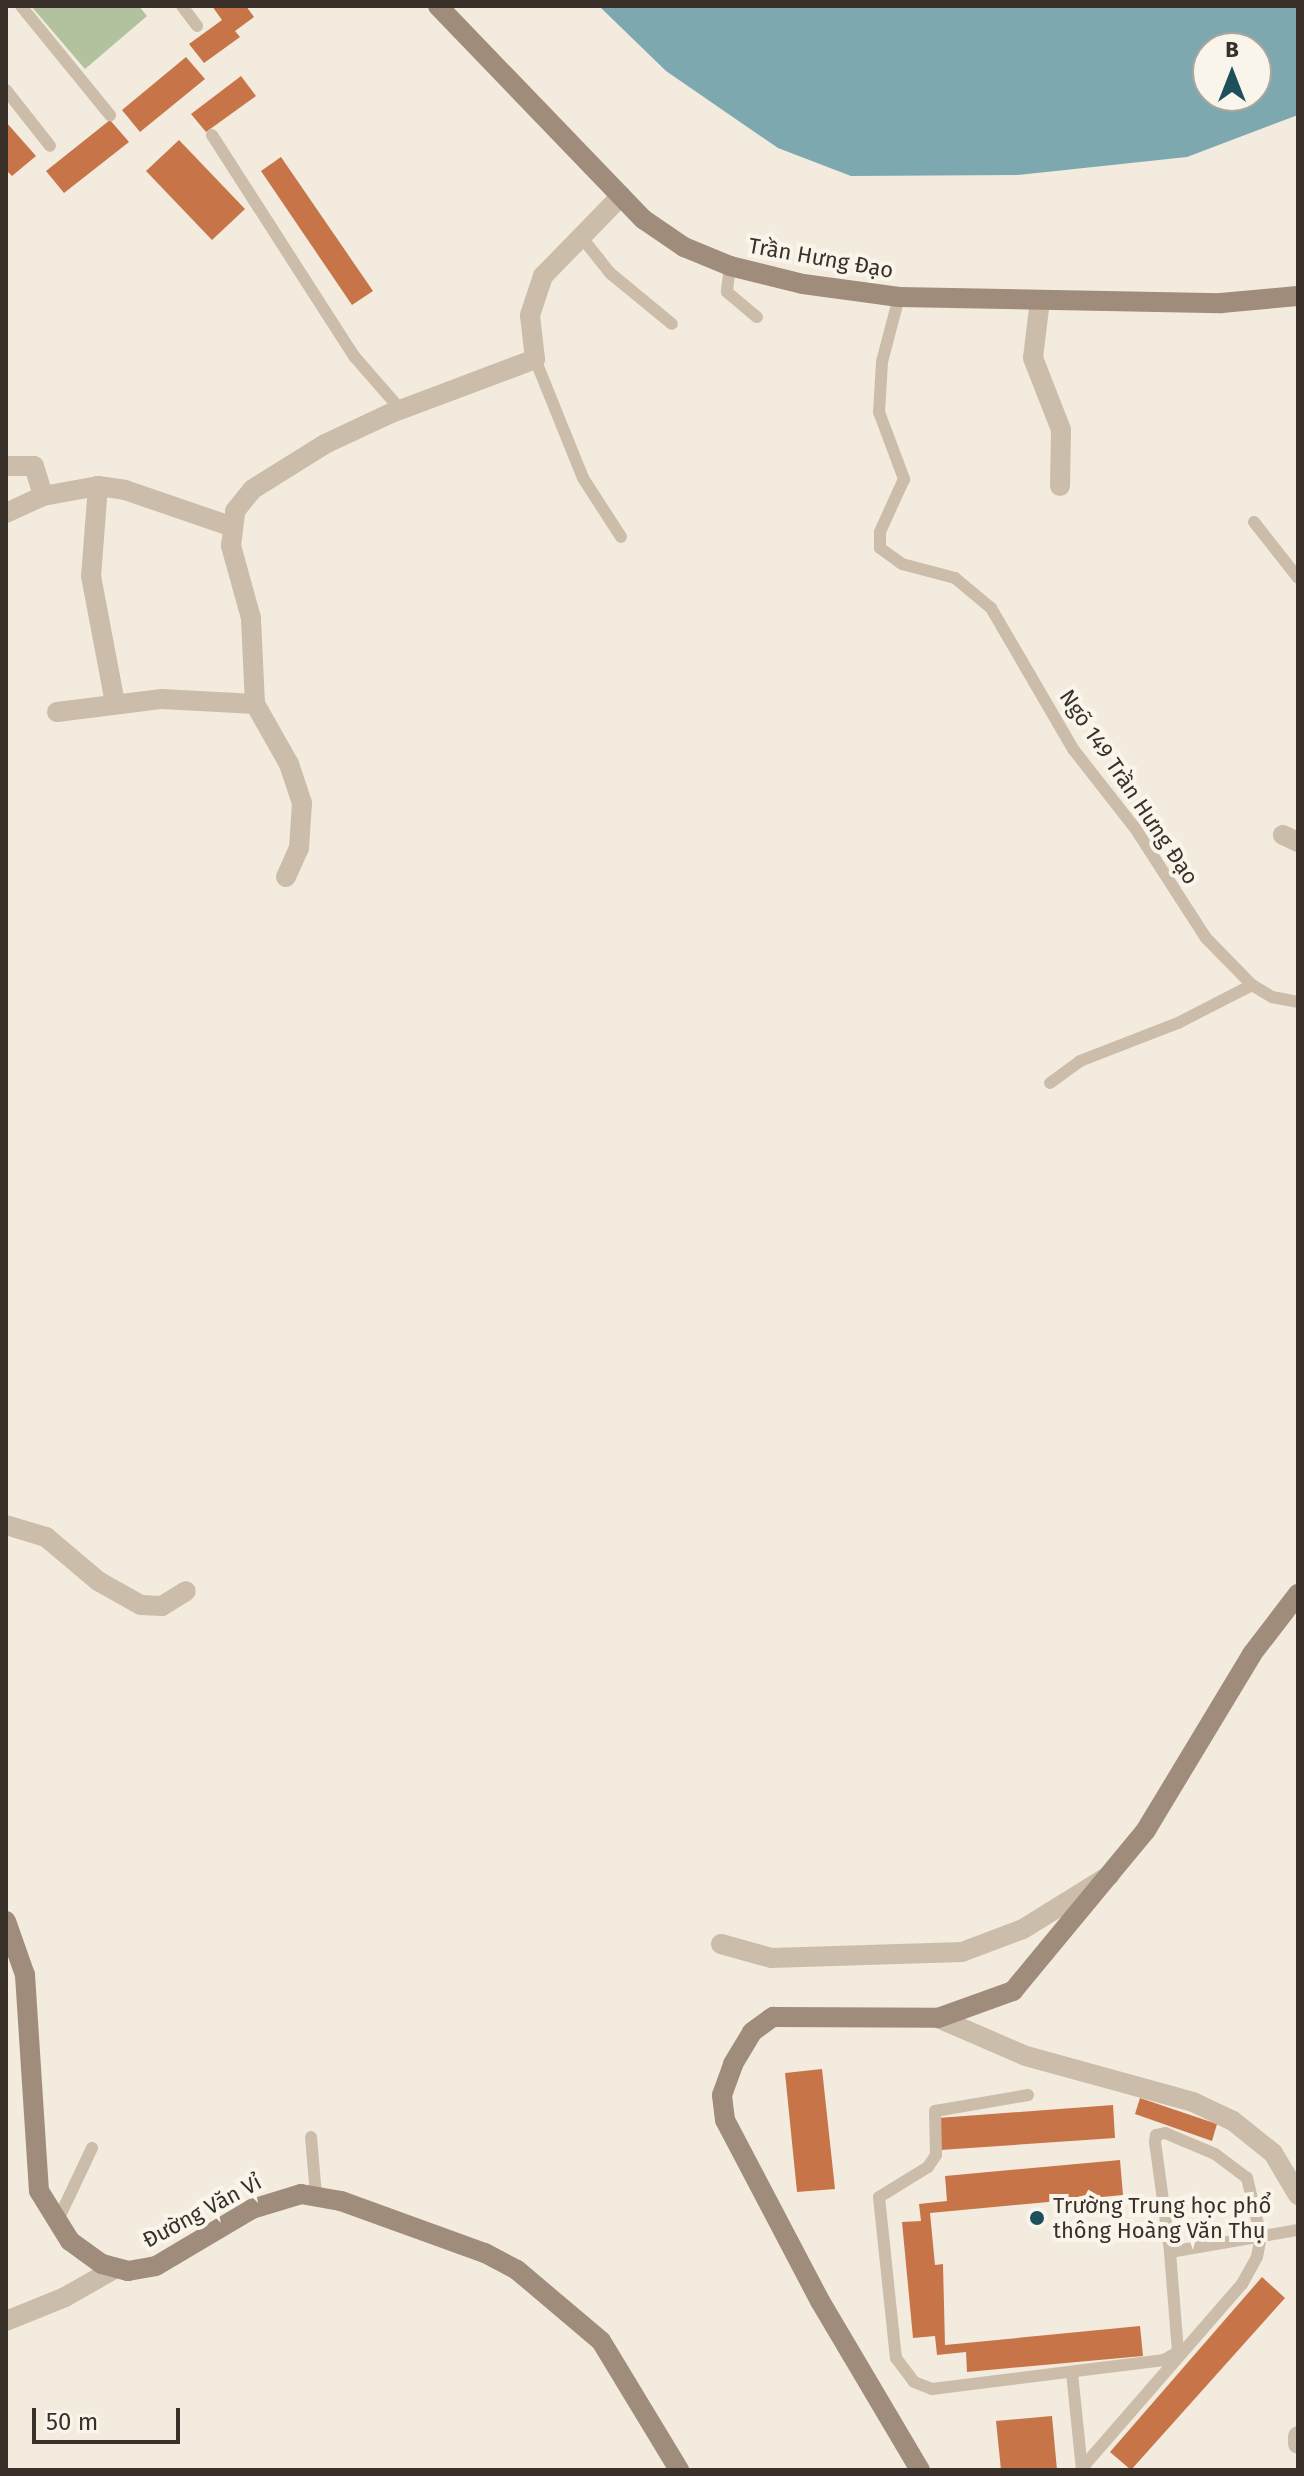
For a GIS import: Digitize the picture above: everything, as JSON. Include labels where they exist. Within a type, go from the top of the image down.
[{"type":"street","name":"Trần Hưng Đạo","points":[[438,6],[621,196],[684,247],[730,266],[803,284],[899,297],[1221,303],[1298,296]]},
{"type":"street","points":[[286,877],[299,848],[302,803],[289,764],[255,704],[251,618],[234,566],[230,526],[243,497],[325,444],[401,410],[535,359],[529,329],[534,295],[551,265],[579,234],[621,196]]},
{"type":"street","points":[[1040,300],[1033,358],[1061,430],[1060,486]]},
{"type":"street","points":[[6,466],[34,466],[43,496]]},
{"type":"street","points":[[6,513],[43,496],[98,486],[125,490],[230,526]]},
{"type":"street","points":[[98,486],[91,576],[115,703]]},
{"type":"street","points":[[57,712],[162,699],[255,704]]},
{"type":"street","points":[[6,1525],[46,1537],[98,1581],[141,1605],[162,1606],[186,1591]]},
{"type":"street","points":[[920,2470],[820,2301],[725,2120],[722,2095],[752,2032],[773,2017],[938,2018],[1013,1991],[1154,1818],[1252,1654],[1298,1594]]},
{"type":"street","points":[[721,1944],[771,1958],[962,1952],[1023,1929],[1110,1875]]},
{"type":"street","points":[[6,1921],[25,1975],[39,2191],[70,2241],[102,2264],[116,2268]]},
{"type":"street","points":[[938,2018],[1026,2056],[1193,2102],[1233,2121],[1273,2153],[1298,2195]]},
{"type":"street","name":"Đường Văn Vỉ","points":[[116,2268],[156,2266],[271,2200],[316,2195],[443,2237],[517,2270],[578,2319],[615,2358],[679,2470]]},
{"type":"street","points":[[6,2321],[65,2297],[116,2268]]},
{"type":"street","points":[[1298,2436],[1298,2444]]},
{"type":"lane","points":[[21,6],[110,115]]},
{"type":"lane","points":[[182,6],[197,26]]},
{"type":"lane","points":[[6,90],[50,146]]},
{"type":"lane","points":[[212,135],[354,356],[401,410]]},
{"type":"lane","points":[[579,234],[610,273],[672,324]]},
{"type":"lane","points":[[730,266],[727,292],[757,317]]},
{"type":"lane","name":"Ngõ 149 Trần Hưng Đạo","points":[[899,297],[882,362],[879,412],[904,479],[880,532],[880,548],[902,564],[955,578],[991,608],[1073,749],[1135,828],[1206,938],[1252,985],[1298,1002]]},
{"type":"lane","points":[[535,359],[583,478],[621,537]]},
{"type":"lane","points":[[1254,522],[1298,578]]},
{"type":"lane","points":[[1050,1083],[1080,1061],[1178,1023],[1252,985]]},
{"type":"lane","points":[[1028,2095],[935,2111],[936,2155],[928,2167],[879,2197],[896,2358],[914,2382],[932,2389],[1149,2364],[1178,2352]]},
{"type":"lane","points":[[1082,2469],[1169,2371],[1178,2352],[1242,2284],[1261,2237],[1247,2178],[1215,2154],[1165,2133],[1156,2135],[1155,2142],[1170,2252],[1178,2352]]},
{"type":"lane","points":[[311,2137],[316,2195]]},
{"type":"lane","points":[[57,2222],[92,2148]]},
{"type":"lane","points":[[1170,2252],[1298,2230]]},
{"type":"lane","points":[[1072,2373],[1082,2469]]},
{"type":"green space","points":[[31,6],[139,6],[147,16],[85,69]]},
{"type":"water","points":[[599,6],[1298,6],[1298,115],[1187,157],[1018,175],[851,176],[778,148],[666,71]]},
{"type":"building","points":[[212,6],[246,6],[254,17],[235,31],[240,37],[204,63],[189,44],[222,20]]},
{"type":"building","points":[[186,57],[205,79],[140,132],[122,110]]},
{"type":"building","points":[[241,76],[256,96],[206,132],[191,114]]},
{"type":"building","points":[[110,120],[129,142],[64,193],[46,171]]},
{"type":"building","points":[[6,122],[36,156],[12,176],[6,170]]},
{"type":"building","points":[[179,140],[245,209],[212,240],[146,171]]},
{"type":"building","points":[[281,157],[373,291],[352,305],[261,171]]},
{"type":"building","points":[[822,2069],[835,2189],[797,2192],[785,2073]]},
{"type":"building","points":[[1140,2098],[1217,2124],[1212,2141],[1135,2114]]},
{"type":"building","points":[[1113,2105],[1115,2138],[940,2150],[938,2118]]},
{"type":"building","points":[[1120,2160],[1123,2195],[930,2213],[935,2265],[943,2264],[945,2345],[1140,2326],[1143,2356],[967,2372],[966,2352],[937,2355],[935,2336],[913,2338],[902,2222],[921,2221],[919,2204],[947,2201],[945,2176]]},
{"type":"building","points":[[1262,2277],[1285,2298],[1131,2470],[1110,2452]]},
{"type":"building","points":[[1052,2416],[1057,2470],[1001,2470],[996,2421]]},
{"type":"place","name":"Trường Trung học phổ thông Hoàng Văn Thụ","points":[[1037,2218]]}]
